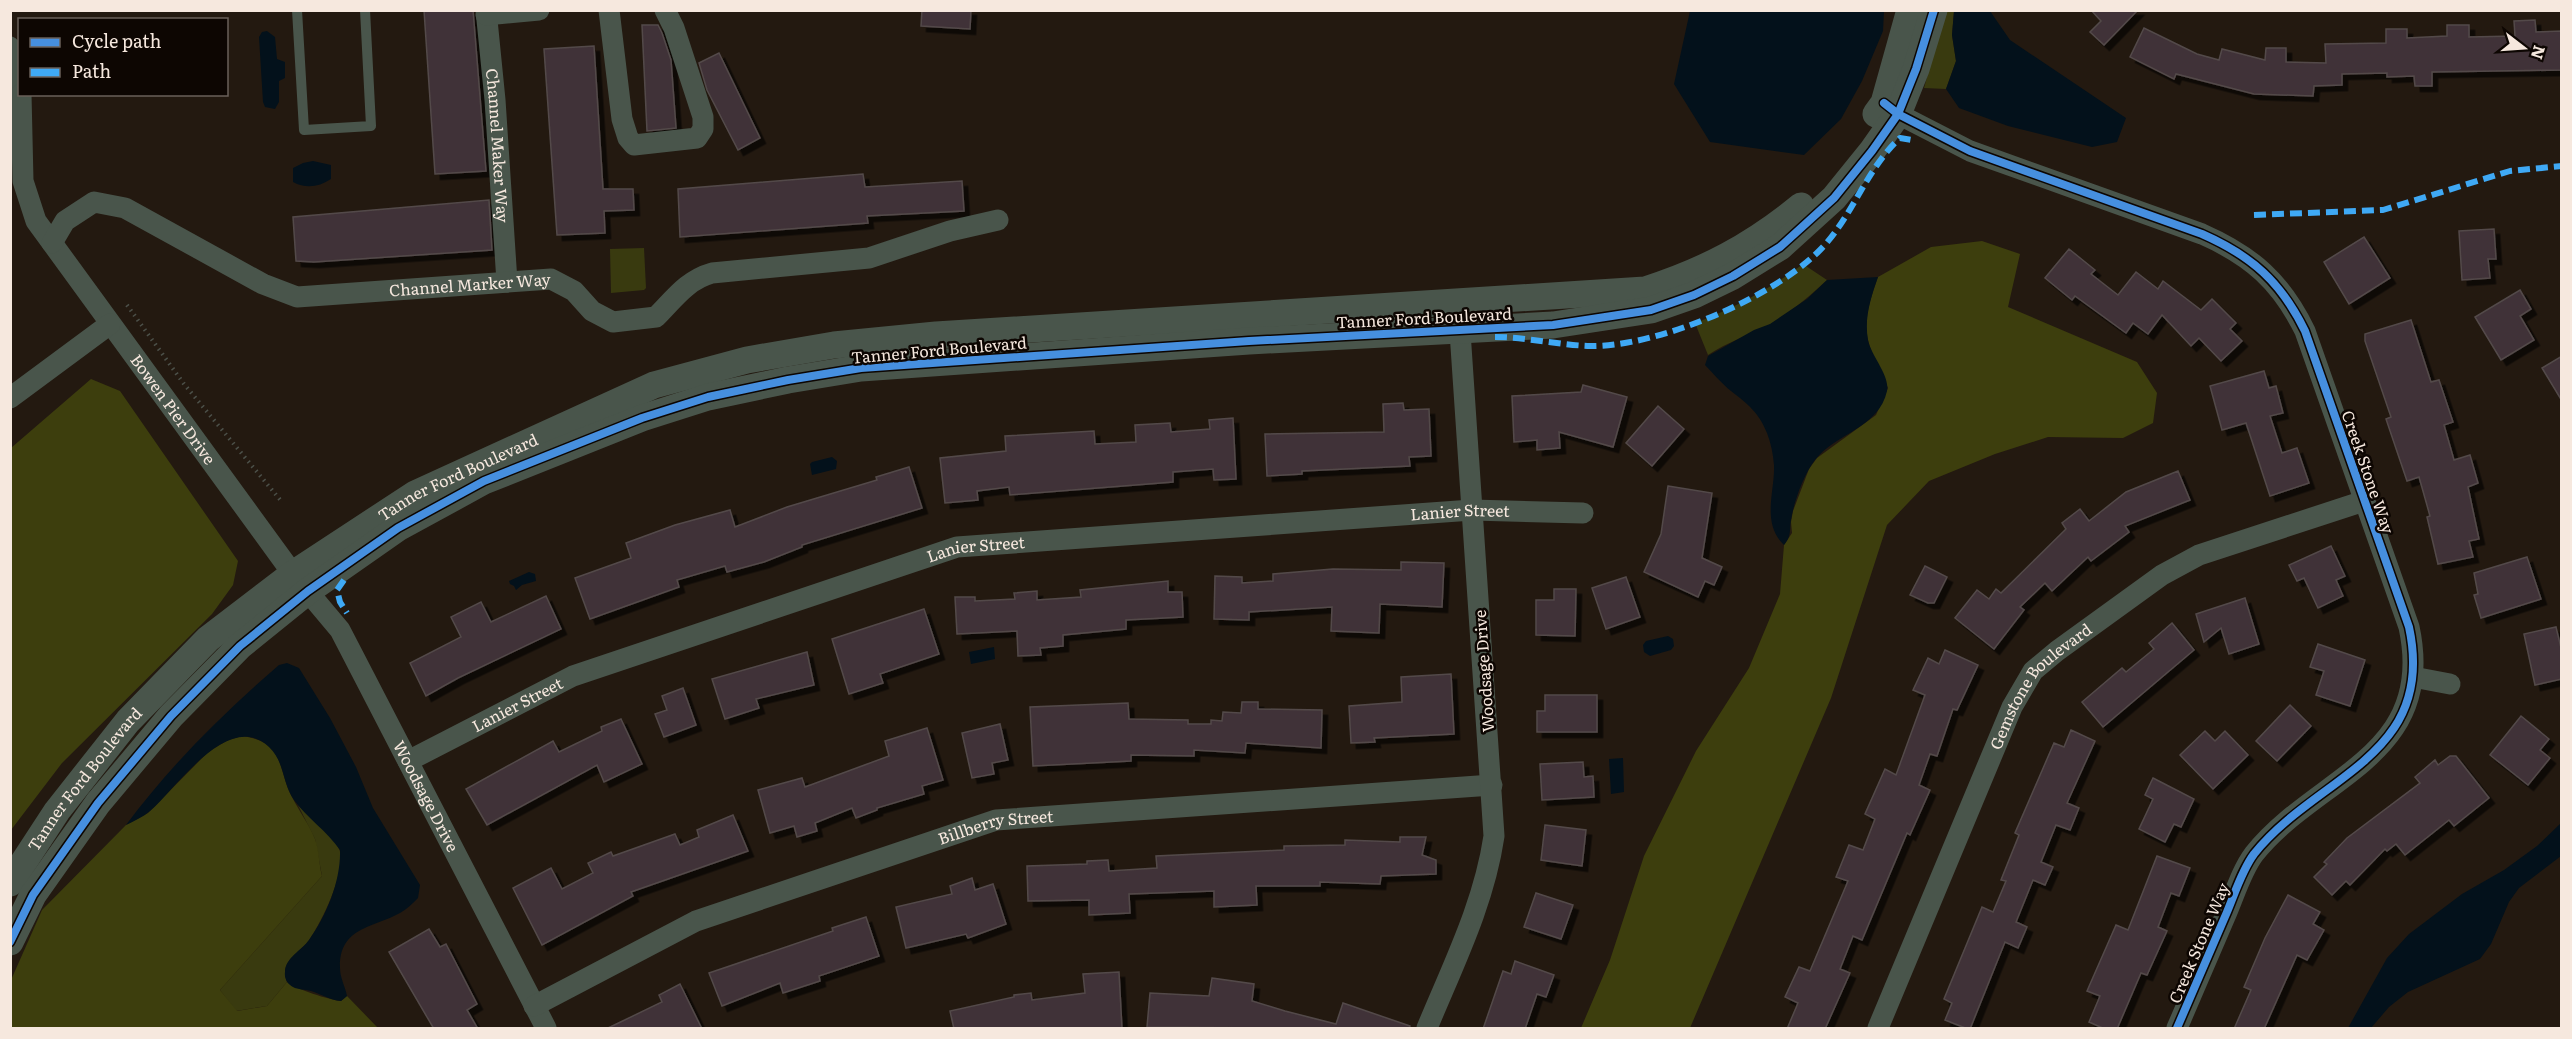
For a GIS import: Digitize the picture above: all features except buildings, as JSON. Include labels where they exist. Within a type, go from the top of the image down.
[{"type":"street","points":[[486,13],[539,10]]},
{"type":"street","points":[[609,10],[622,118],[628,138],[634,145],[697,138],[703,129],[702,117],[674,28],[665,10]]},
{"type":"street","name":"Tanner Ford Boulevard","points":[[10,942],[33,895],[91,812],[171,716],[300,582],[415,494],[654,385],[747,360],[834,345],[936,335],[1645,290],[1683,278],[1730,256],[1775,227],[1807,201],[1891,108],[1910,10]]},
{"type":"street","name":"Tanner Ford Boulevard","points":[[10,883],[57,811],[128,721],[208,639],[300,582],[484,481],[642,418],[708,397],[788,380],[861,368],[1249,341],[1553,326],[1651,310],[1694,295],[1733,276],[1780,248],[1834,198],[1872,151],[1891,108],[1916,69],[1934,10]]},
{"type":"street","name":"Channel Maker Way","points":[[486,13],[507,282]]},
{"type":"street","points":[[10,47],[18,77]]},
{"type":"street","name":"Bowen Pier Drive","points":[[21,96],[23,181],[36,221],[300,582]]},
{"type":"street","name":"Creek Stone Way","points":[[1891,108],[1970,151],[2202,234],[2231,247],[2252,261],[2272,280],[2292,305],[2305,331],[2409,627],[2415,653],[2413,677],[2406,704],[2380,747],[2359,767],[2281,826],[2253,856],[2177,1029]]},
{"type":"street","name":"Channel Marker Way","points":[[52,243],[65,221],[94,202],[125,208],[263,284],[297,297],[551,279],[574,291],[592,311],[613,322],[656,317],[687,284],[698,277],[712,273],[869,258],[950,231],[998,220]]},
{"type":"street","name":"Woodsage Drive","points":[[1427,1029],[1480,900],[1490,866],[1494,836],[1458,302]]},
{"type":"street","points":[[10,398],[110,324]]},
{"type":"street","name":"Gemstone Boulevard","points":[[1878,1029],[2012,707],[2033,671],[2056,651],[2162,575],[2199,555],[2364,501]]},
{"type":"street","name":"Lanier Street","points":[[408,761],[573,676],[957,547],[1472,510],[1583,513]]},
{"type":"street","name":"Woodsage Drive","points":[[300,582],[340,630],[546,1029]]},
{"type":"street","points":[[2413,677],[2450,684]]},
{"type":"street","name":"Billberry Street","points":[[534,1006],[696,921],[996,820],[1492,785]]},
{"type":"lane","points":[[297,10],[304,130],[371,126],[365,10]]},
{"type":"path","points":[[128,305],[184,384],[282,502]]},
{"type":"shaded area","points":[[1945,11],[1954,11],[1952,35],[1956,61],[1946,89],[1924,88]]},
{"type":"shaded area","points":[[1982,241],[2020,254],[2008,307],[2137,362],[2157,393],[2153,423],[2123,438],[2048,437],[1995,454],[1929,481],[1887,525],[1831,698],[1690,1028],[1581,1028],[1610,960],[1644,856],[1696,751],[1749,668],[1780,594],[1784,545],[1792,533],[1793,511],[1809,469],[1817,458],[1876,415],[1888,388],[1872,352],[1866,324],[1868,308],[1878,277],[1931,247]]},
{"type":"shaded area","points":[[644,248],[646,288],[611,293],[610,249]]},
{"type":"shaded area","points":[[1803,264],[1827,280],[1800,304],[1778,319],[1708,355],[1695,323],[1751,297],[1778,282]]},
{"type":"shaded area","points":[[91,379],[120,391],[238,561],[233,585],[212,614],[62,763],[11,830],[11,448]]},
{"type":"shaded area","points":[[243,736],[257,739],[267,745],[278,759],[287,787],[315,839],[322,876],[220,990],[237,1011],[267,1006],[287,982],[305,991],[336,1000],[341,1001],[347,996],[378,1028],[11,1028],[11,980],[42,910],[126,825],[148,813],[208,752],[228,740]]},
{"type":"shaded area","points":[[298,805],[336,843],[341,858],[337,882],[314,932],[285,968],[287,982],[267,1006],[236,1011],[220,990],[322,876],[315,839]]},
{"type":"water","points":[[1690,11],[1884,11],[1883,31],[1862,81],[1841,119],[1804,155],[1710,142],[1674,84]]},
{"type":"water","points":[[1954,11],[1990,11],[2010,40],[2126,118],[2117,142],[2092,147],[2008,126],[1959,108],[1946,89],[1956,61],[1952,35]]},
{"type":"water","points":[[267,31],[275,37],[277,59],[285,62],[285,78],[279,81],[279,102],[275,109],[265,107],[263,102],[259,37],[262,32]]},
{"type":"water","points":[[313,161],[331,165],[331,179],[312,186],[303,186],[293,182],[293,168]]},
{"type":"water","points":[[1878,277],[1869,308],[1867,332],[1870,346],[1886,379],[1887,391],[1875,414],[1834,443],[1815,460],[1797,496],[1789,536],[1784,545],[1777,536],[1771,517],[1774,465],[1767,433],[1752,409],[1705,365],[1708,356],[1754,330],[1770,324],[1807,299],[1827,280]]},
{"type":"water","points":[[832,457],[837,461],[836,469],[812,475],[810,464],[812,462]]},
{"type":"water","points":[[529,572],[535,574],[536,581],[522,585],[516,590],[510,584],[509,581]]},
{"type":"water","points":[[1668,636],[1673,639],[1674,646],[1671,650],[1650,656],[1644,652],[1643,645],[1646,641]]},
{"type":"water","points":[[994,647],[995,659],[971,664],[969,652]]},
{"type":"water","points":[[287,663],[299,668],[330,718],[356,767],[373,808],[420,885],[418,898],[407,908],[360,931],[345,944],[341,954],[340,968],[347,996],[341,1001],[295,988],[288,983],[285,977],[288,962],[309,940],[322,920],[332,897],[338,873],[340,850],[294,800],[278,759],[269,747],[253,738],[237,738],[220,744],[204,756],[150,811],[126,825],[179,761],[218,721],[279,665]]},
{"type":"water","points":[[1623,758],[1624,792],[1611,794],[1609,759]]},
{"type":"water","points":[[2561,823],[2561,856],[2519,888],[2509,902],[2491,944],[2480,959],[2408,992],[2389,1007],[2371,1028],[2348,1028],[2387,958],[2409,934],[2462,894],[2504,870],[2537,846]]},
{"type":"marked path","points":[[1495,337],[1590,346],[1617,344],[1679,329],[1742,303],[1772,287],[1818,252],[1840,225],[1888,151],[1900,138],[1912,140]]},
{"type":"marked path","points":[[2254,215],[2383,210],[2510,171],[2562,166]]},
{"type":"marked path","points":[[344,580],[337,590],[340,602],[347,613]]},
{"type":"cycle path","points":[[10,942],[33,895],[98,803],[171,716],[240,646],[308,591],[398,528],[484,481],[642,418],[708,397],[788,380],[861,368],[1249,341],[1553,325],[1651,310],[1694,295],[1733,276],[1780,247],[1834,198],[1898,114],[1916,69],[1934,10]]},
{"type":"cycle path","points":[[1884,103],[1898,114],[1970,151],[2220,242],[2263,272],[2286,298],[2305,331],[2409,627],[2413,671],[2405,706],[2389,735],[2366,760],[2280,827],[2254,854],[2242,874],[2177,1028]]}]
